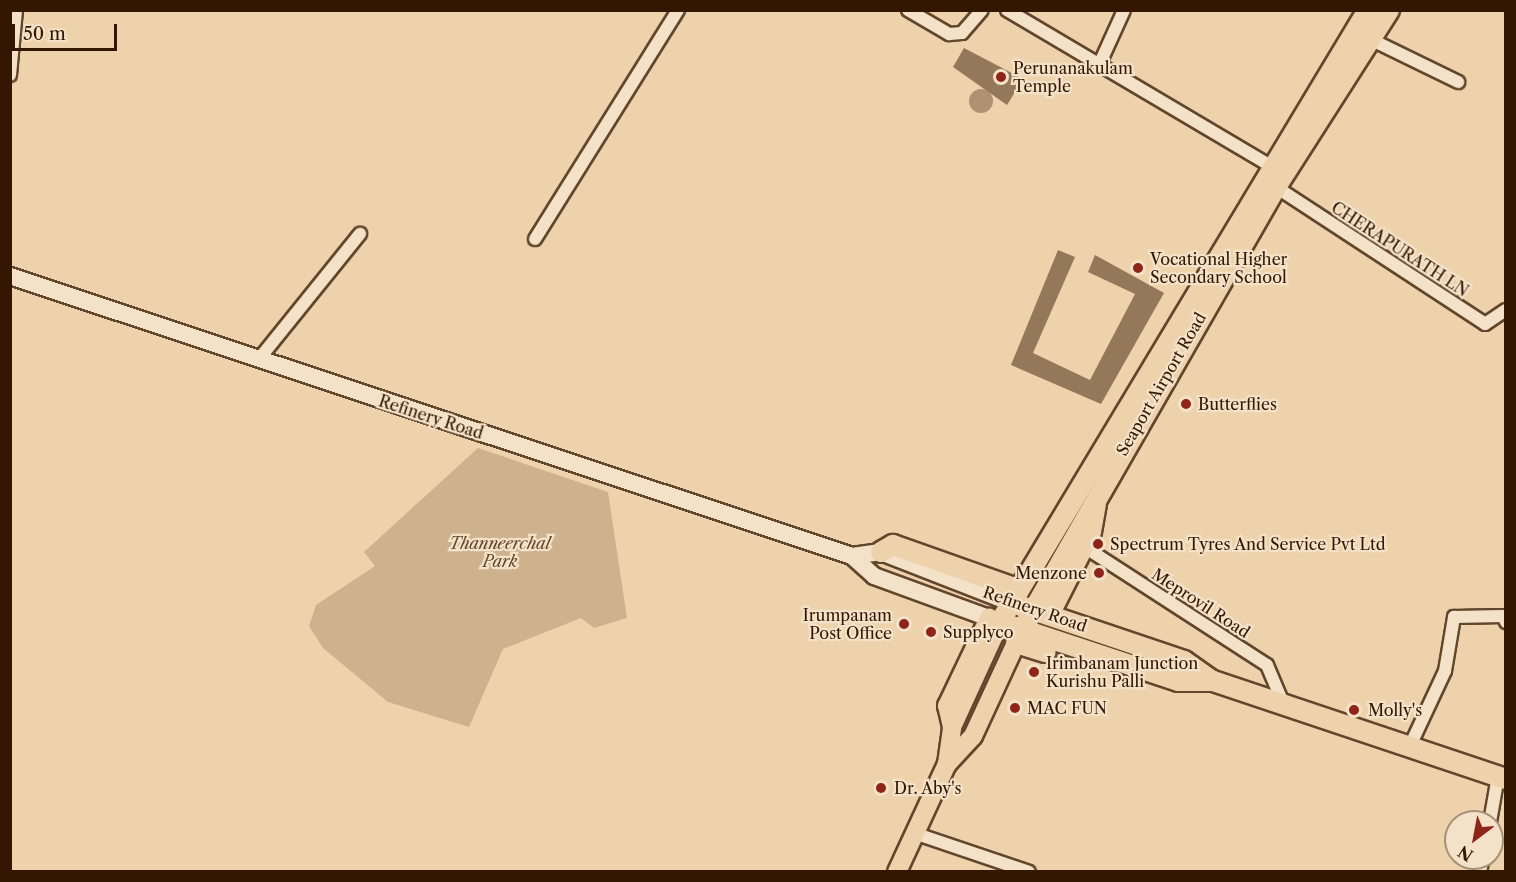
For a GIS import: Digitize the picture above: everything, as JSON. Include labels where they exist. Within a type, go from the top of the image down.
[{"type":"highway","name":"Seaport Airport Road","points":[[1019,637],[1041,613],[1098,492],[1278,176],[1368,10]]},
{"type":"highway","name":"Seaport Airport Road","points":[[995,620],[1278,176],[1372,40],[1389,10]]},
{"type":"highway","points":[[1041,613],[1083,546],[1098,492]]},
{"type":"highway","name":"Refinery Road","points":[[881,552],[893,544],[1013,595],[1041,613],[1184,661],[1213,681],[1502,778]]},
{"type":"highway","name":"Refinery Road","points":[[995,620],[1019,637],[1178,681],[1213,681]]},
{"type":"main road","name":"Refinery Road","points":[[10,276],[852,556],[874,576],[995,620]]},
{"type":"main road","name":"Refinery Road","points":[[852,556],[881,552]]},
{"type":"main road","name":"Seaport Airport Road","points":[[897,872],[917,834],[947,764],[952,727],[995,620]]},
{"type":"main road","name":"Seaport Airport Road","points":[[947,764],[973,736],[1019,637]]},
{"type":"street","points":[[10,75],[16,10]]},
{"type":"street","points":[[535,239],[678,10]]},
{"type":"street","points":[[909,10],[949,34],[962,33],[982,10]]},
{"type":"street","points":[[1007,10],[1100,63],[1278,176]]},
{"type":"street","points":[[1100,63],[1124,10]]},
{"type":"street","points":[[1372,40],[1458,82]]},
{"type":"street","name":"CHERAPURATH LN","points":[[1278,176],[1485,324],[1506,310]]},
{"type":"street","points":[[258,360],[360,234]]},
{"type":"street","name":"Meprovil Road","points":[[1083,546],[1267,665],[1282,704]]},
{"type":"street","points":[[1410,746],[1445,671],[1454,617],[1503,616],[1506,622]]},
{"type":"street","points":[[1493,810],[1502,778]]},
{"type":"street","points":[[917,834],[1029,872]]},
{"type":"green space","name":"Thanneerchal Park","points":[[478,448],[608,492],[627,618],[594,628],[581,618],[503,649],[469,727],[388,702],[323,648],[309,626],[316,605],[375,566],[364,552]]},
{"type":"shaded area","points":[[981,89],[986,90],[992,96],[992,106],[986,112],[981,113],[976,112],[970,106],[969,101],[970,96],[976,90]]},
{"type":"building","name":"Perunanakulam Temple","points":[[964,48],[1023,79],[1007,105],[953,67]]},
{"type":"building","points":[[1058,250],[1075,257],[1033,353],[1090,380],[1135,294],[1088,272],[1095,255],[1164,293],[1101,404],[1011,365]]},
{"type":"place","name":"Perunanakulam Temple","points":[[1001,77]]},
{"type":"place","name":"Vocational Higher Secondary School","points":[[1138,268]]},
{"type":"place","name":"Butterflies","points":[[1186,404]]},
{"type":"place","name":"Spectrum Tyres And Service Pvt Ltd","points":[[1098,544]]},
{"type":"place","name":"Menzone","points":[[1099,573]]},
{"type":"place","name":"Irumpanam Post Office","points":[[904,624]]},
{"type":"place","name":"Supplyco","points":[[931,632]]},
{"type":"place","name":"Irimbanam Junction Kurishu Palli","points":[[1034,672]]},
{"type":"place","name":"MAC FUN","points":[[1015,708]]},
{"type":"place","name":"Molly's","points":[[1354,710]]},
{"type":"place","name":"Dr. Aby's","points":[[881,788]]}]
